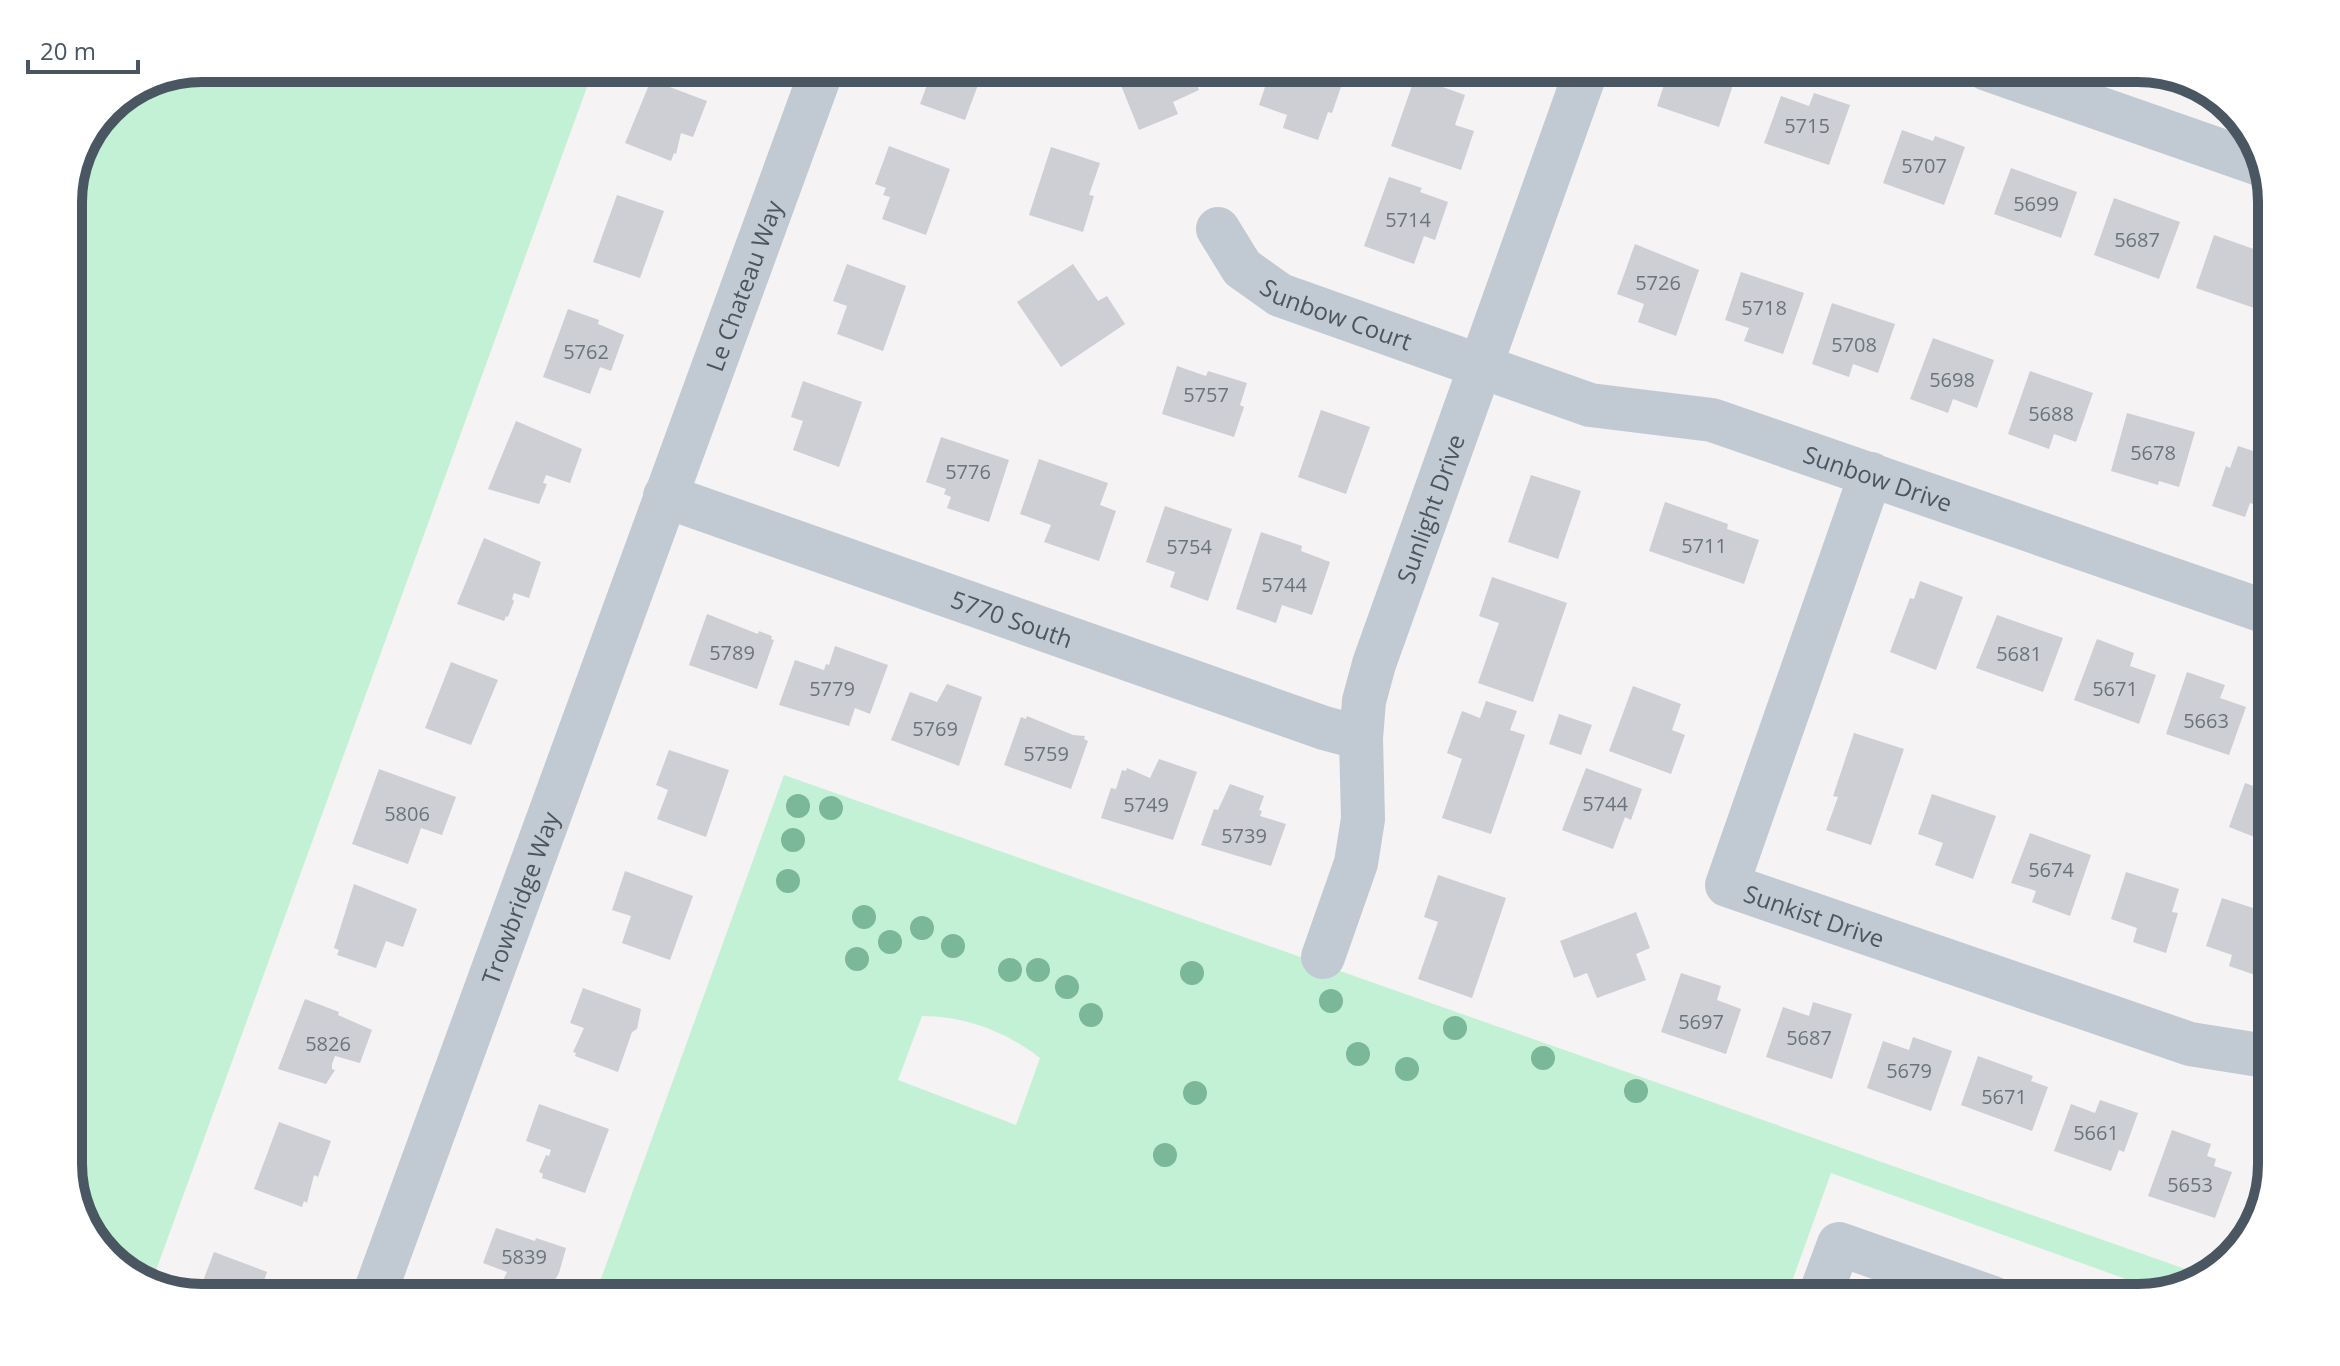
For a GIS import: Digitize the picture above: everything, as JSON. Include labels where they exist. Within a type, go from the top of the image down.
[{"type":"street","name":"Le Chateau Way","points":[[665,496],[817,82]]},
{"type":"street","name":"Sunlight Drive","points":[[1323,957],[1356,863],[1363,819],[1361,738],[1364,701],[1374,664],[1582,82]]},
{"type":"street","points":[[2024,82],[2251,161]]},
{"type":"street","name":"Sunbow Court","points":[[1218,229],[1242,268],[1280,295],[1479,367]]},
{"type":"street","name":"Sunbow Drive","points":[[1479,367],[1590,405],[1712,420],[2258,609]]},
{"type":"street","name":"Sunkist Drive","points":[[1871,474],[1727,885],[2190,1044],[2258,1055]]},
{"type":"street","name":"5770 South","points":[[665,496],[1324,728],[1361,738]]},
{"type":"street","name":"Trowbridge Way","points":[[378,1284],[665,496]]},
{"type":"street","points":[[1824,1284],[1839,1244],[1953,1284]]},
{"type":"green space","points":[[589,82],[155,1274],[123,1254],[102,1231],[88,1202],[82,1172],[82,194],[91,156],[102,135],[135,102],[179,84]]},
{"type":"green space","points":[[784,775],[2192,1271],[2169,1280],[2139,1284],[1831,1173],[1791,1284],[599,1284]],"holes":[[[922,1016],[954,1019],[999,1033],[1040,1058],[1016,1125],[898,1080]]]},
{"type":"building","points":[[650,82],[707,101],[693,137],[681,133],[671,161],[625,143]]},
{"type":"building","points":[[928,82],[979,82],[965,120],[920,104]]},
{"type":"building","points":[[1120,82],[1196,82],[1199,90],[1173,102],[1178,114],[1139,130]]},
{"type":"building","points":[[1267,82],[1343,82],[1318,140],[1283,128],[1287,115],[1259,105]]},
{"type":"building","points":[[1413,82],[1429,82],[1465,95],[1455,125],[1474,131],[1461,170],[1391,146]]},
{"type":"building","points":[[1665,82],[1734,82],[1719,127],[1657,106]]},
{"type":"building","points":[[1814,93],[1850,105],[1829,165],[1764,143],[1781,96],[1809,106]]},
{"type":"building","points":[[1902,130],[1933,141],[1935,136],[1965,147],[1944,205],[1883,183]]},
{"type":"building","points":[[889,146],[950,169],[926,235],[882,219],[890,197],[883,195],[886,188],[875,184]]},
{"type":"building","points":[[1051,147],[1100,163],[1089,195],[1094,196],[1083,232],[1029,215]]},
{"type":"building","points":[[2011,168],[2077,192],[2061,238],[1994,214]]},
{"type":"building","points":[[1389,177],[1422,188],[1420,192],[1448,202],[1435,240],[1424,236],[1414,264],[1364,246]]},
{"type":"building","points":[[617,195],[664,211],[640,278],[593,262]]},
{"type":"building","points":[[2114,198],[2180,222],[2159,279],[2094,255]]},
{"type":"building","points":[[2214,235],[2258,251],[2258,309],[2196,288]]},
{"type":"building","points":[[1635,244],[1699,270],[1676,336],[1638,322],[1644,304],[1617,294]]},
{"type":"building","points":[[847,264],[906,286],[883,351],[837,334],[847,306],[833,301]]},
{"type":"building","points":[[1073,264],[1098,301],[1107,296],[1125,324],[1061,367],[1017,302]]},
{"type":"building","points":[[1741,272],[1804,293],[1783,354],[1744,341],[1749,328],[1725,320]]},
{"type":"building","points":[[1832,303],[1895,324],[1878,373],[1853,364],[1849,377],[1812,364]]},
{"type":"building","points":[[568,309],[599,320],[598,324],[624,335],[611,371],[600,367],[590,394],[543,377]]},
{"type":"building","points":[[1933,338],[1994,360],[1977,408],[1953,399],[1948,413],[1910,399]]},
{"type":"building","points":[[1177,366],[1206,376],[1208,371],[1247,383],[1240,405],[1244,407],[1234,437],[1162,414]]},
{"type":"building","points":[[2030,371],[2093,393],[2076,442],[2054,434],[2049,449],[2008,434]]},
{"type":"building","points":[[803,381],[862,402],[839,467],[793,450],[803,421],[791,417]]},
{"type":"building","points":[[1321,410],[1370,427],[1346,494],[1298,477]]},
{"type":"building","points":[[2127,413],[2195,432],[2179,487],[2159,481],[2158,485],[2111,471]]},
{"type":"building","points":[[516,421],[582,449],[570,483],[546,475],[543,483],[547,484],[539,504],[488,489]]},
{"type":"building","points":[[941,437],[1009,460],[989,522],[947,508],[951,497],[944,494],[946,489],[926,482]]},
{"type":"building","points":[[2238,446],[2258,452],[2258,506],[2250,503],[2245,517],[2212,506],[2226,466],[2230,468]]},
{"type":"building","points":[[1039,459],[1108,483],[1100,505],[1116,511],[1099,561],[1044,542],[1051,525],[1020,514]]},
{"type":"building","points":[[1531,475],[1581,491],[1558,559],[1508,542]]},
{"type":"building","points":[[1665,502],[1728,524],[1727,529],[1759,540],[1744,584],[1649,551]]},
{"type":"building","points":[[1165,506],[1232,529],[1208,601],[1170,587],[1175,572],[1146,562]]},
{"type":"building","points":[[1261,532],[1302,546],[1301,551],[1330,562],[1312,615],[1282,605],[1276,623],[1236,609]]},
{"type":"building","points":[[484,538],[541,562],[529,598],[514,593],[514,601],[504,621],[457,604]]},
{"type":"building","points":[[1492,577],[1567,603],[1533,702],[1478,683],[1499,623],[1479,616]]},
{"type":"building","points":[[1920,581],[1963,597],[1936,670],[1890,652],[1910,598],[1914,599]]},
{"type":"building","points":[[707,614],[758,634],[759,631],[772,636],[774,640],[757,689],[689,665]]},
{"type":"building","points":[[1997,615],[2063,638],[2043,692],[1976,668]]},
{"type":"building","points":[[2097,639],[2134,653],[2130,666],[2156,675],[2139,724],[2074,700]]},
{"type":"building","points":[[835,646],[888,665],[870,714],[855,708],[849,726],[779,705],[795,660],[824,670],[826,664],[829,665]]},
{"type":"building","points":[[451,662],[498,680],[471,745],[425,728]]},
{"type":"building","points":[[2187,672],[2225,685],[2220,698],[2246,707],[2229,755],[2166,734]]},
{"type":"building","points":[[947,684],[982,697],[959,766],[891,740],[910,692],[937,702]]},
{"type":"building","points":[[1633,686],[1681,704],[1672,730],[1685,735],[1671,774],[1609,751]]},
{"type":"building","points":[[1486,701],[1517,711],[1510,730],[1525,735],[1491,834],[1442,818],[1462,759],[1447,753],[1462,711],[1480,718]]},
{"type":"building","points":[[1559,714],[1592,725],[1581,755],[1549,744]]},
{"type":"building","points":[[1027,716],[1073,735],[1085,736],[1084,739],[1088,741],[1071,789],[1004,765],[1021,717],[1026,719]]},
{"type":"building","points":[[1854,733],[1904,749],[1871,845],[1826,830],[1838,797],[1833,796]]},
{"type":"building","points":[[669,750],[729,770],[706,837],[657,819],[668,790],[656,785]]},
{"type":"building","points":[[1159,759],[1197,772],[1173,840],[1101,818],[1111,788],[1116,789],[1122,770],[1126,771],[1127,768],[1150,778]]},
{"type":"building","points":[[1586,768],[1642,789],[1631,820],[1625,817],[1613,849],[1562,830]]},
{"type":"building","points":[[379,769],[456,797],[442,835],[421,828],[408,864],[352,844]]},
{"type":"building","points":[[2245,783],[2258,788],[2257,838],[2229,827]]},
{"type":"building","points":[[1230,784],[1264,796],[1260,816],[1286,824],[1271,866],[1201,845],[1214,809],[1218,810]]},
{"type":"building","points":[[1932,794],[1996,816],[1973,879],[1935,865],[1943,843],[1918,834]]},
{"type":"building","points":[[2030,833],[2091,855],[2070,916],[2032,902],[2036,891],[2011,883]]},
{"type":"building","points":[[625,871],[693,896],[670,960],[622,943],[631,916],[612,910]]},
{"type":"building","points":[[2126,872],[2179,889],[2172,912],[2178,913],[2166,953],[2133,942],[2137,928],[2111,919]]},
{"type":"building","points":[[1438,875],[1506,898],[1472,998],[1418,979],[1438,922],[1424,917]]},
{"type":"building","points":[[354,884],[417,909],[403,947],[386,941],[376,968],[337,955],[339,950],[334,948]]},
{"type":"building","points":[[2222,898],[2258,910],[2258,976],[2229,966],[2232,955],[2206,946]]},
{"type":"building","points":[[1636,912],[1650,948],[1636,954],[1646,980],[1597,998],[1587,973],[1574,978],[1560,941]]},
{"type":"building","points":[[1681,973],[1721,986],[1717,1000],[1741,1009],[1726,1054],[1661,1032]]},
{"type":"building","points":[[583,988],[641,1009],[637,1029],[632,1032],[618,1072],[575,1056],[573,1052],[584,1028],[570,1023]]},
{"type":"building","points":[[305,999],[339,1012],[338,1015],[372,1030],[360,1063],[335,1056],[332,1069],[335,1070],[326,1084],[278,1069]]},
{"type":"building","points":[[1813,1002],[1852,1014],[1832,1079],[1766,1057],[1783,1007],[1809,1016]]},
{"type":"building","points":[[1913,1037],[1952,1051],[1931,1111],[1867,1088],[1883,1041],[1909,1050]]},
{"type":"building","points":[[1978,1056],[2033,1076],[2031,1081],[2048,1087],[2032,1131],[1961,1105]]},
{"type":"building","points":[[2100,1100],[2138,1113],[2124,1152],[2119,1150],[2111,1171],[2054,1151],[2071,1104],[2095,1113]]},
{"type":"building","points":[[539,1104],[609,1129],[585,1193],[542,1178],[543,1174],[539,1172],[551,1150],[526,1141]]},
{"type":"building","points":[[279,1122],[331,1141],[318,1177],[314,1175],[307,1203],[304,1201],[302,1207],[254,1189]]},
{"type":"building","points":[[2172,1130],[2211,1144],[2207,1156],[2216,1159],[2214,1166],[2232,1172],[2215,1218],[2148,1196]]},
{"type":"building","points":[[496,1228],[566,1248],[553,1284],[501,1284],[507,1272],[483,1263]]},
{"type":"building","points":[[214,1252],[267,1272],[263,1284],[202,1284]]}]
